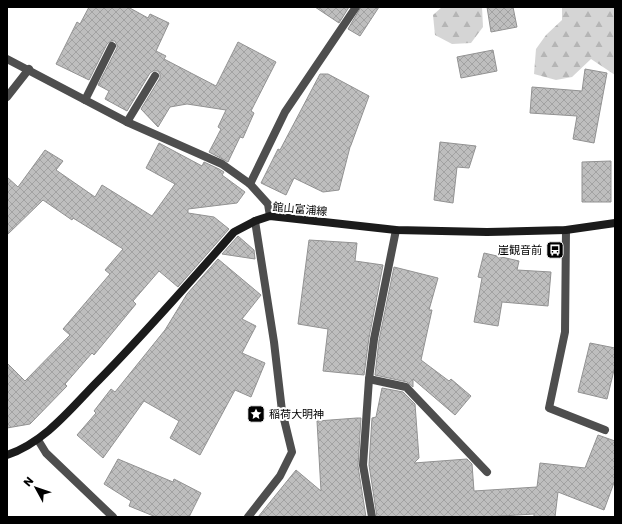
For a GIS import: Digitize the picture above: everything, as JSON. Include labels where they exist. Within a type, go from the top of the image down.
[{"type":"main road","name":"館山富浦線","points":[[7,455],[38,440],[134,345],[234,232],[255,221],[270,216],[396,230],[487,232],[566,230],[615,223]]},
{"type":"street","points":[[250,184],[285,112],[356,7]]},
{"type":"street","points":[[84,100],[112,46]]},
{"type":"street","points":[[7,59],[29,69],[127,122],[222,164],[250,184],[268,204],[270,216]]},
{"type":"street","points":[[7,97],[29,69]]},
{"type":"street","points":[[127,122],[155,76]]},
{"type":"street","points":[[248,517],[280,476],[292,452],[282,411],[274,342],[255,221]]},
{"type":"street","points":[[372,517],[363,465],[369,379],[374,339],[396,230]]},
{"type":"street","points":[[566,230],[565,332],[549,408],[605,430]]},
{"type":"street","points":[[369,379],[406,386],[487,472]]},
{"type":"street","points":[[38,440],[46,453],[113,517]]},
{"type":"green space","points":[[442,7],[482,7],[483,27],[471,43],[452,44],[435,35],[433,15]]},
{"type":"green space","points":[[562,7],[615,7],[615,75],[591,59],[572,77],[556,80],[534,74],[536,49],[546,35],[562,20]]},
{"type":"building","points":[[89,7],[128,7],[148,18],[150,14],[169,23],[156,51],[166,56],[164,59],[216,86],[238,42],[276,62],[251,111],[254,113],[243,138],[240,137],[228,162],[209,152],[221,129],[218,127],[226,110],[187,104],[170,107],[158,127],[141,109],[160,78],[158,71],[153,71],[150,73],[127,111],[105,99],[109,91],[98,85],[117,48],[115,41],[111,41],[107,44],[89,80],[56,64],[77,22],[80,24]]},
{"type":"building","points":[[315,7],[349,7],[339,23]]},
{"type":"building","points":[[361,7],[379,7],[360,36],[348,29]]},
{"type":"building","points":[[487,7],[513,7],[517,27],[491,32]]},
{"type":"building","points":[[493,50],[497,71],[461,78],[457,57]]},
{"type":"building","points":[[585,69],[607,73],[594,143],[573,139],[577,116],[530,113],[532,87],[582,91]]},
{"type":"building","points":[[320,74],[328,74],[369,96],[350,147],[339,190],[323,192],[294,178],[286,195],[261,183],[278,149],[280,150]]},
{"type":"building","points":[[440,142],[476,146],[469,168],[457,167],[453,203],[434,200]]},
{"type":"building","points":[[159,143],[202,166],[204,162],[219,169],[224,172],[222,175],[245,192],[237,203],[188,209],[188,213],[214,217],[229,229],[178,287],[159,271],[133,301],[136,304],[94,355],[92,353],[65,384],[67,386],[30,424],[7,428],[7,363],[25,381],[70,335],[63,329],[110,274],[105,270],[123,249],[73,218],[72,220],[43,200],[7,235],[7,177],[18,187],[45,150],[63,161],[56,170],[95,197],[102,185],[152,216],[175,184],[146,168]]},
{"type":"building","points":[[611,161],[611,202],[582,202],[582,162]]},
{"type":"building","points":[[238,236],[254,250],[255,259],[222,254]]},
{"type":"building","points":[[309,240],[357,243],[355,261],[383,265],[369,338],[364,375],[323,371],[328,329],[298,324]]},
{"type":"building","points":[[484,253],[519,261],[517,270],[551,272],[548,306],[502,302],[498,326],[474,322],[482,278],[478,277]]},
{"type":"building","points":[[218,259],[261,295],[242,319],[256,326],[242,353],[265,363],[251,397],[235,390],[200,455],[170,438],[179,421],[144,401],[103,458],[77,435],[96,413],[94,411],[111,389],[115,392],[165,330],[187,294]]},
{"type":"building","points":[[394,267],[438,278],[429,310],[432,310],[421,360],[449,381],[451,379],[471,396],[455,415],[413,379],[413,387],[407,382],[375,375],[379,340]]},
{"type":"building","points":[[590,343],[615,348],[615,366],[607,399],[578,392]]},
{"type":"building","points":[[382,388],[403,392],[415,404],[419,458],[414,463],[467,459],[472,464],[474,491],[537,487],[540,463],[585,468],[598,435],[615,441],[615,480],[604,510],[558,492],[555,517],[534,517],[534,514],[485,517],[377,517],[369,465],[372,418],[376,417]]},
{"type":"building","points":[[361,418],[358,466],[366,517],[258,517],[296,470],[321,491],[317,421]]},
{"type":"building","points":[[118,459],[173,482],[174,479],[201,493],[189,517],[156,517],[129,506],[131,501],[104,484]]},
{"type":"place","name":"崖観音前","points":[[555,250]]},
{"type":"place","name":"稲荷大明神","points":[[256,414]]}]
